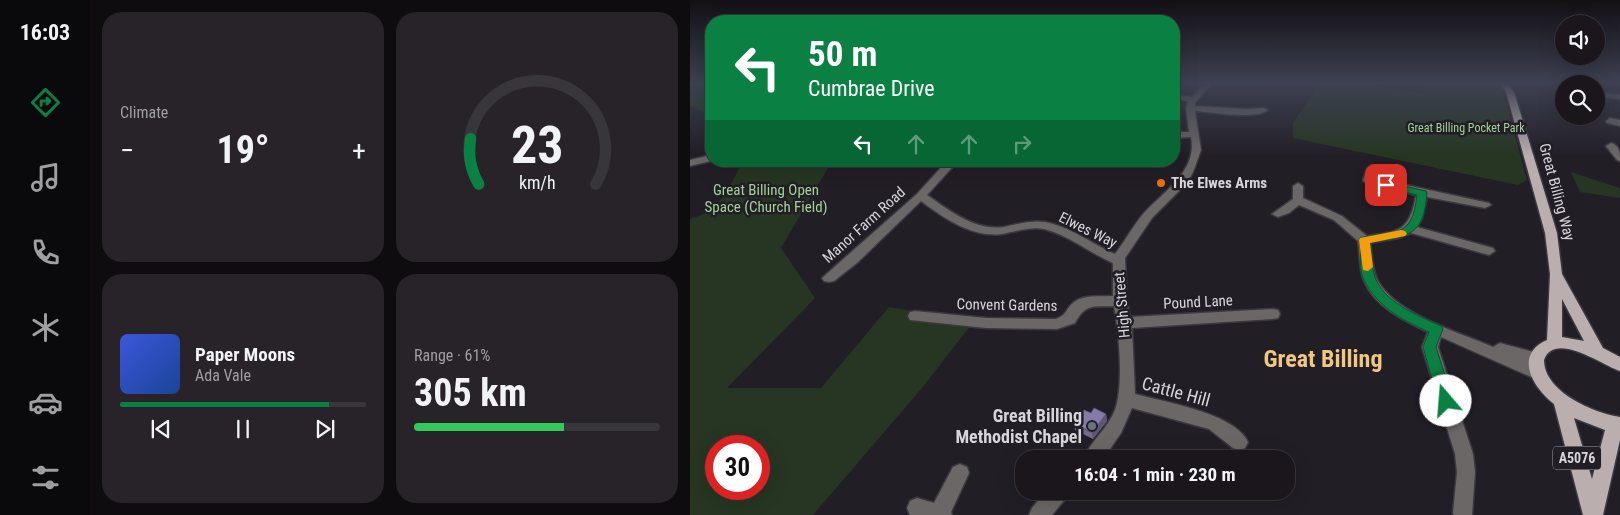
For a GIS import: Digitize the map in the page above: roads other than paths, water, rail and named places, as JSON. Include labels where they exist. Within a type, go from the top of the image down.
[{"type":"main road","name":"Great Billing Way","points":[[1517,107],[1532,169],[1551,233],[1556,274],[1554,344]]},
{"type":"main road","name":"Great Billing Way","points":[[1556,274],[1597,352]]},
{"type":"main road","points":[[1617,424],[1590,417],[1561,400],[1547,386],[1537,366],[1539,352],[1545,347],[1554,344],[1581,347],[1597,352],[1620,365]]},
{"type":"main road","name":"A5076","points":[[1561,400],[1593,515]]},
{"type":"main road","name":"A5076","points":[[1593,515],[1617,424]]},
{"type":"street","name":"High Street","points":[[1098,450],[1115,427],[1128,390],[1124,323],[1120,301],[1119,261],[1126,245],[1148,216],[1183,181],[1196,150],[1192,107]]},
{"type":"street","points":[[1212,107],[1246,112],[1264,110]]},
{"type":"street","points":[[1610,121],[1620,123]]},
{"type":"street","points":[[1180,135],[1194,134]]},
{"type":"street","points":[[1610,146],[1620,157]]},
{"type":"street","points":[[690,163],[705,159]]},
{"type":"street","points":[[921,196],[948,167]]},
{"type":"street","points":[[1372,168],[1368,180],[1485,205]]},
{"type":"street","points":[[1278,214],[1285,211],[1298,200],[1298,186]]},
{"type":"street","points":[[1364,240],[1402,233],[1410,229],[1418,220],[1422,193]]},
{"type":"street","name":"Elwes Way","points":[[921,196],[957,219],[983,230],[997,231],[1028,225],[1044,226],[1079,239],[1106,256],[1119,261]]},
{"type":"street","name":"Manor Farm Road","points":[[829,278],[850,263],[899,214],[921,196]]},
{"type":"street","points":[[1298,200],[1338,218],[1364,240],[1367,250],[1368,274],[1379,293],[1402,313],[1468,342],[1537,366]]},
{"type":"street","points":[[1410,229],[1489,251]]},
{"type":"street","name":"Convent Gardens","points":[[915,316],[986,323],[1058,324],[1070,319],[1077,307],[1083,303],[1120,301]]},
{"type":"street","name":"Pound Lane","points":[[1124,323],[1273,314]]},
{"type":"street","points":[[1436,329],[1430,347],[1464,454],[1466,472],[1463,513]]},
{"type":"street","name":"Cattle Hill","points":[[1126,399],[1214,423],[1239,442]]},
{"type":"street","points":[[917,508],[940,514],[960,473]]},
{"type":"street","points":[[1039,515],[1052,500]]},
{"type":"place","name":"The Elwes Arms","points":[[1161,183]]},
{"type":"place","name":"Great Billing Methodist Chapel","points":[[1092,426]]},
{"type":"district","name":"Great Billing","points":[[1323,359]]},
{"type":"park label","name":"Great Billing Pocket Park","points":[[1466,128]]},
{"type":"park label","name":"Great Billing Open Space (Church Field)","points":[[766,198]]}]
